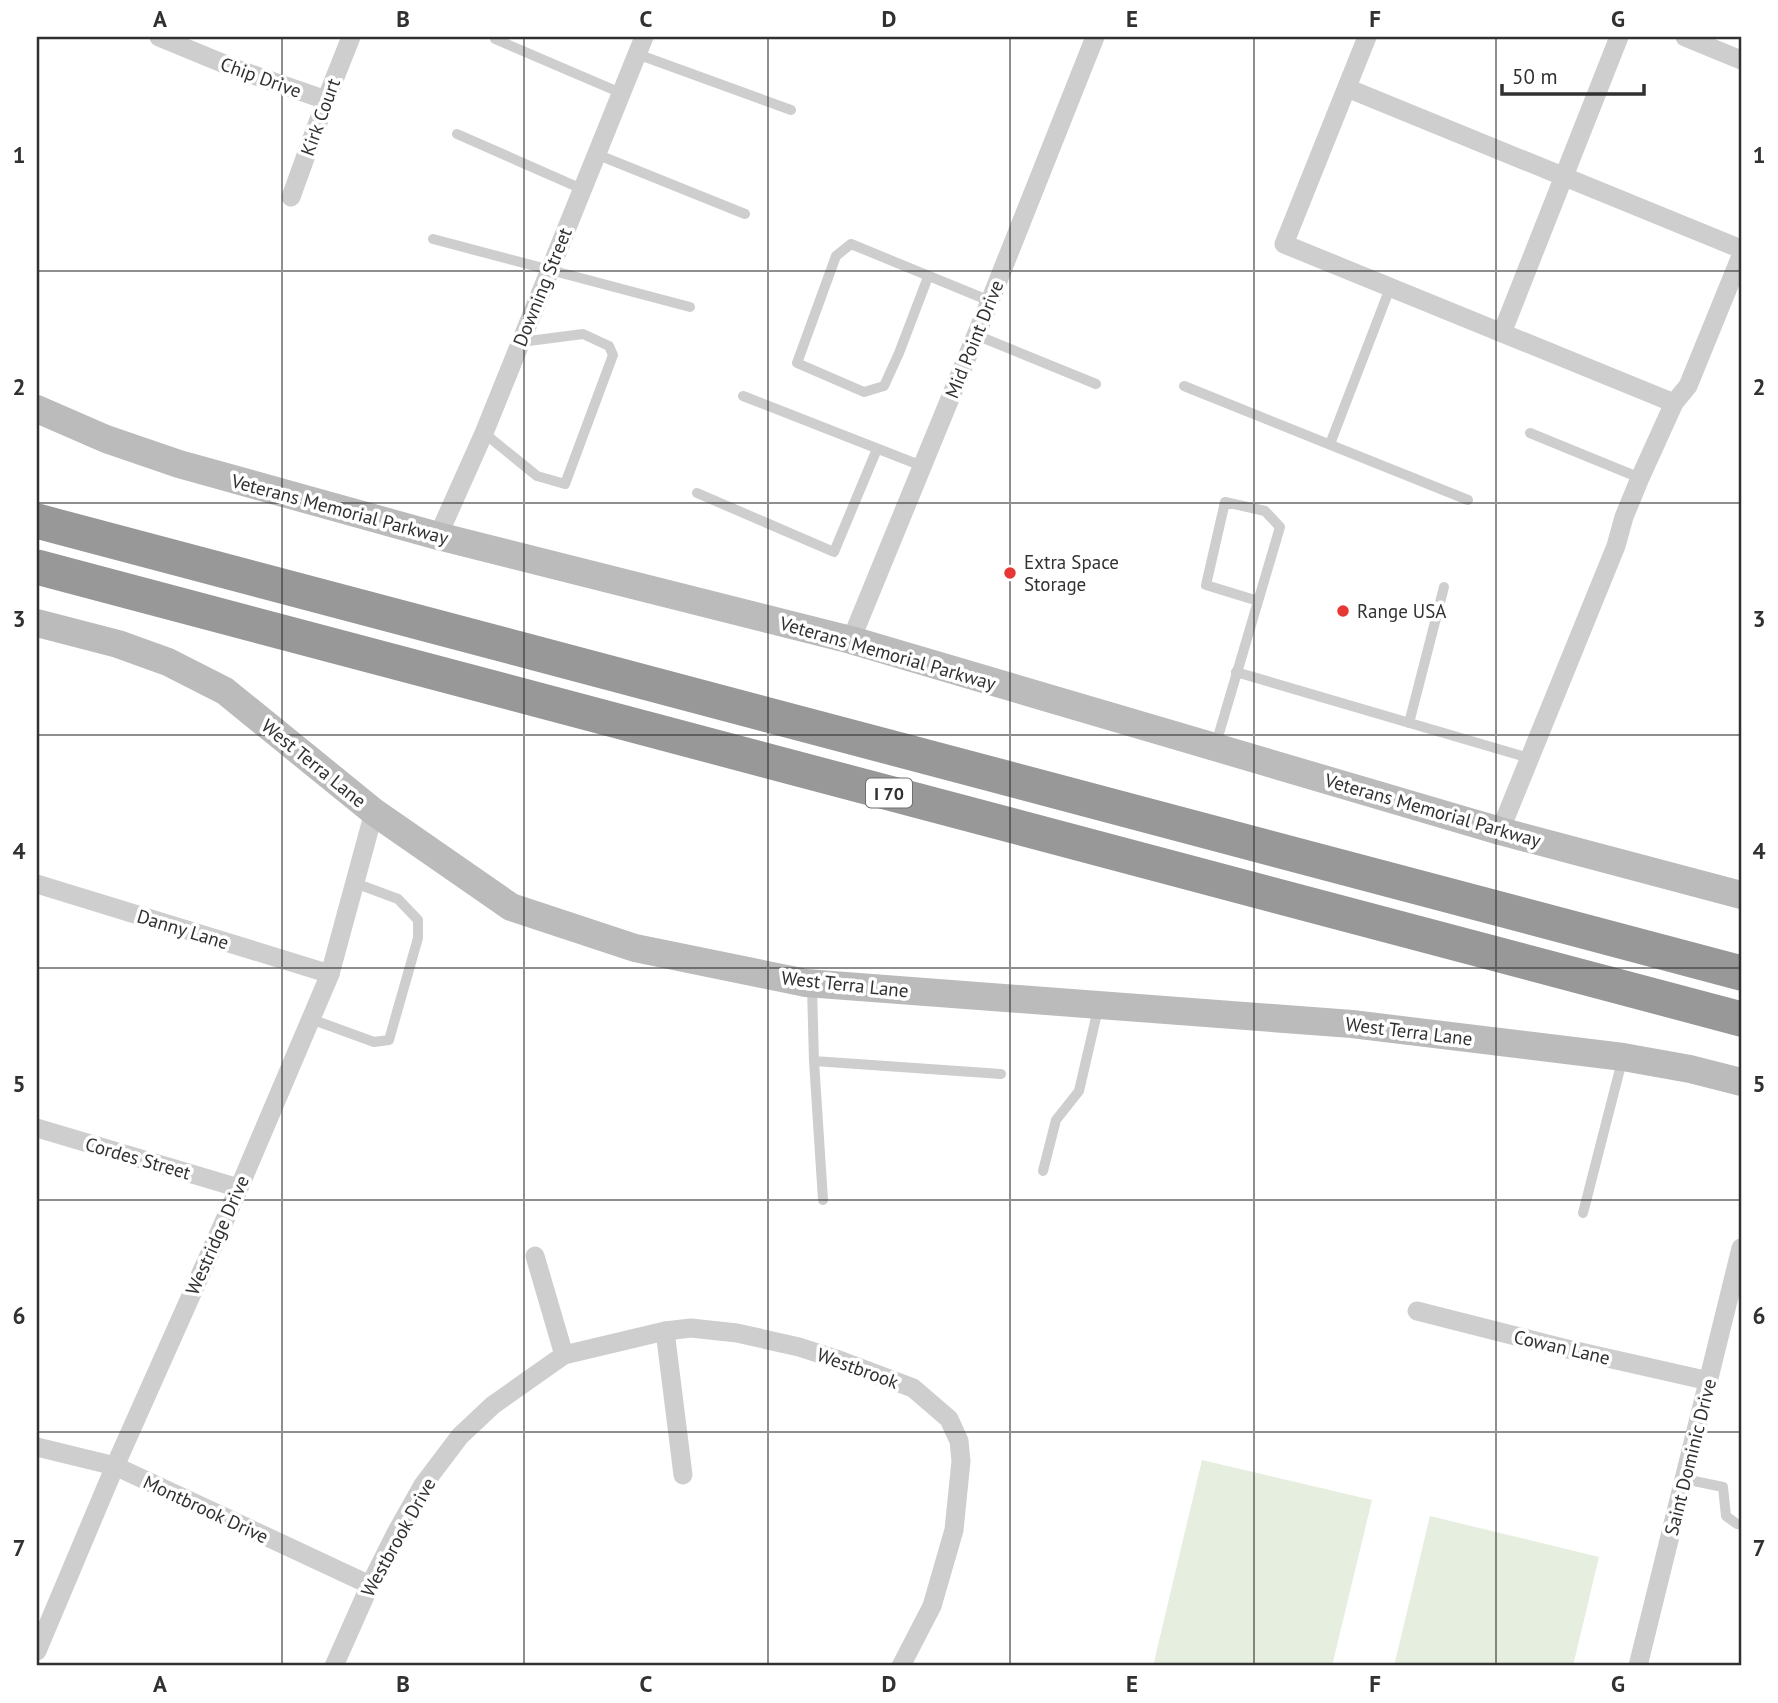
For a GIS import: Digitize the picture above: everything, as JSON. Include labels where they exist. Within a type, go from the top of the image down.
[{"type":"highway","name":"I 70","points":[[37,521],[1741,973]]},
{"type":"highway","name":"I 70","points":[[37,567],[1741,1019]]},
{"type":"street","name":"Chip Drive","points":[[159,37],[239,71],[326,100]]},
{"type":"street","name":"Kirk Court","points":[[291,197],[351,37]]},
{"type":"street","name":"Mid Point Drive","points":[[851,640],[1095,37]]},
{"type":"street","points":[[1367,37],[1284,244],[1674,403]]},
{"type":"street","points":[[1502,333],[1619,37]]},
{"type":"street","points":[[1685,37],[1741,60]]},
{"type":"street","name":"Downing Street","points":[[438,536],[484,433],[640,45]]},
{"type":"street","points":[[1347,88],[1741,249]]},
{"type":"street","points":[[1500,831],[1616,546],[1624,517],[1640,478],[1674,403],[1688,386],[1741,256]]},
{"type":"street","name":"Veterans Memorial Parkway","points":[[37,409],[106,439],[179,464],[438,536],[851,640],[1500,831],[1741,895]]},
{"type":"street","name":"West Terra Lane","points":[[37,623],[118,643],[168,662],[225,691],[374,812],[511,906],[635,948],[811,983],[1352,1024],[1623,1057],[1690,1069],[1741,1082]]},
{"type":"street","name":"Westridge Drive","points":[[37,1651],[330,974],[374,812]]},
{"type":"street","name":"Danny Lane","points":[[37,884],[330,974]]},
{"type":"street","name":"Cordes Street","points":[[37,1128],[239,1188]]},
{"type":"street","name":"Saint Dominic Drive","points":[[1638,1666],[1741,1248]]},
{"type":"street","points":[[535,1256],[564,1355]]},
{"type":"street","name":"Cowan Lane","points":[[1417,1311],[1709,1381]]},
{"type":"street","name":"Westbrook","points":[[665,1331],[691,1328],[737,1333],[811,1351],[913,1388],[949,1419],[959,1441],[961,1461],[954,1530],[932,1606],[901,1666]]},
{"type":"street","points":[[665,1331],[683,1475]]},
{"type":"street","name":"Westbrook Drive","points":[[334,1666],[396,1534],[423,1485],[460,1436],[493,1405],[564,1355],[665,1331]]},
{"type":"street","name":"Montbrook Drive","points":[[37,1447],[115,1466],[370,1585]]},
{"type":"lane","points":[[495,39],[621,93]]},
{"type":"lane","points":[[640,45],[791,110]]},
{"type":"lane","points":[[457,134],[582,188]]},
{"type":"lane","points":[[595,154],[745,214]]},
{"type":"lane","points":[[433,239],[690,307]]},
{"type":"lane","points":[[928,277],[884,386],[864,392],[797,363],[835,256],[851,244],[990,301]]},
{"type":"lane","points":[[1330,444],[1390,288]]},
{"type":"lane","points":[[484,433],[537,476],[565,484],[613,355],[609,346],[583,334],[520,342]]},
{"type":"lane","points":[[976,335],[1096,384]]},
{"type":"lane","points":[[1184,386],[1468,500]]},
{"type":"lane","points":[[743,396],[922,467]]},
{"type":"lane","points":[[1530,433],[1640,478]]},
{"type":"lane","points":[[696,493],[834,552],[877,449]]},
{"type":"lane","points":[[1215,747],[1280,527],[1265,511],[1225,502],[1206,585],[1258,601]]},
{"type":"lane","points":[[1409,723],[1444,587]]},
{"type":"lane","points":[[1236,672],[1529,758]]},
{"type":"lane","points":[[311,1019],[374,1042],[389,1040],[418,938],[418,920],[398,899],[355,883]]},
{"type":"lane","points":[[811,983],[823,1200]]},
{"type":"lane","points":[[1043,1171],[1056,1120],[1079,1091],[1099,1005]]},
{"type":"lane","points":[[1583,1213],[1623,1057]]},
{"type":"lane","points":[[814,1061],[1001,1074]]},
{"type":"lane","points":[[1685,1479],[1723,1487],[1727,1516],[1741,1525]]},
{"type":"green space","points":[[1202,1460],[1372,1500],[1332,1666],[1153,1666]]},
{"type":"green space","points":[[1430,1516],[1599,1557],[1573,1666],[1394,1666]]},
{"type":"place","name":"Extra Space Storage","points":[[1010,573]]},
{"type":"place","name":"Range USA","points":[[1343,611]]}]
